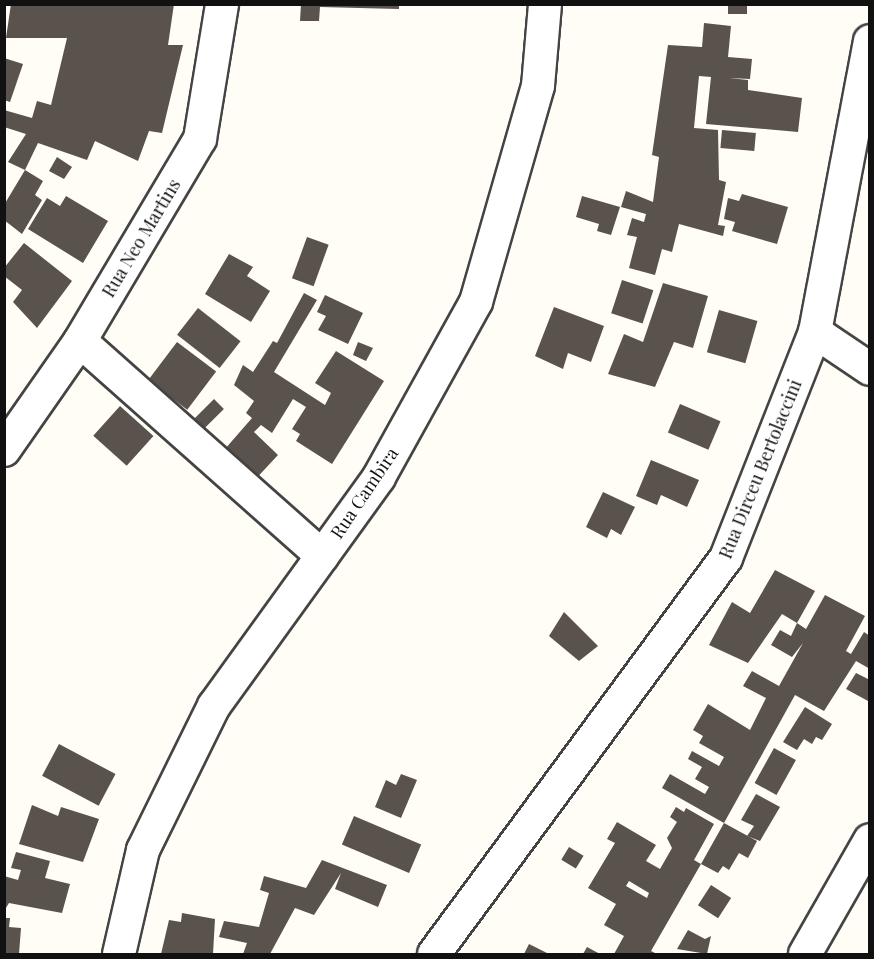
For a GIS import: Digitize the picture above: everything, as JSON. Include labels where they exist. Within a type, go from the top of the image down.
[{"type":"street","name":"Rua Neo Martins","points":[[4,450],[80,341],[200,139],[222,4]]},
{"type":"street","name":"Rua Cambira","points":[[119,954],[143,850],[214,706],[379,477],[476,302],[538,86],[544,4]]},
{"type":"street","name":"Rua Dirceu Bertolaccini","points":[[434,954],[726,558],[815,332],[870,41]]},
{"type":"street","points":[[815,332],[870,369]]},
{"type":"street","points":[[80,341],[322,556]]},
{"type":"street","points":[[805,954],[870,840]]},
{"type":"building","points":[[11,4],[174,4],[168,45],[183,45],[162,133],[149,131],[138,161],[95,141],[87,160],[38,143],[25,170],[8,162],[26,134],[4,127],[4,110],[32,118],[37,101],[51,105],[67,38],[6,38]]},
{"type":"building","points":[[301,4],[399,4],[399,9],[320,7],[319,21],[300,21]]},
{"type":"building","points":[[728,4],[747,4],[747,14],[728,14]]},
{"type":"building","points":[[704,23],[731,26],[728,57],[752,59],[750,79],[729,78],[748,80],[748,90],[802,98],[798,132],[706,124],[711,77],[699,76],[694,128],[718,130],[719,180],[726,182],[718,225],[725,226],[723,236],[679,224],[672,252],[662,249],[655,275],[629,268],[637,237],[627,235],[632,218],[644,222],[646,214],[621,207],[626,191],[653,202],[659,157],[652,155],[668,45],[702,47]]},
{"type":"building","points":[[4,58],[23,64],[10,102],[4,100]]},
{"type":"building","points":[[722,130],[756,133],[754,151],[720,148]]},
{"type":"building","points":[[57,157],[72,167],[64,179],[49,171]]},
{"type":"building","points":[[25,170],[43,181],[35,195],[42,200],[22,234],[4,220],[4,205]]},
{"type":"building","points":[[742,194],[788,207],[777,244],[732,231],[735,222],[724,219],[728,198],[739,201]]},
{"type":"building","points":[[66,196],[108,221],[83,263],[28,229],[47,198],[60,206]]},
{"type":"building","points":[[582,196],[620,207],[611,235],[597,231],[599,224],[576,217]]},
{"type":"building","points":[[307,237],[329,245],[314,286],[292,278]]},
{"type":"building","points":[[24,243],[72,281],[37,328],[13,302],[22,290],[4,276],[4,268]]},
{"type":"building","points":[[229,254],[253,267],[247,276],[270,291],[251,322],[205,294]]},
{"type":"building","points":[[622,280],[653,290],[643,323],[611,313]]},
{"type":"building","points":[[663,283],[708,296],[693,348],[674,342],[655,387],[608,374],[624,334],[643,342]]},
{"type":"building","points":[[304,293],[317,300],[274,372],[325,405],[331,393],[315,383],[336,351],[384,381],[332,464],[296,441],[300,434],[292,429],[306,407],[293,399],[272,433],[261,425],[254,432],[278,455],[249,486],[225,449],[252,418],[246,413],[254,401],[234,385],[243,365],[253,372],[273,341],[277,343]]},
{"type":"building","points":[[325,295],[363,313],[348,344],[318,330],[326,316],[317,312]]},
{"type":"building","points":[[554,307],[604,326],[591,362],[568,353],[563,369],[535,356]]},
{"type":"building","points":[[198,308],[241,341],[220,368],[177,335]]},
{"type":"building","points":[[719,310],[757,321],[745,363],[707,352]]},
{"type":"building","points":[[177,342],[216,371],[187,410],[148,380]]},
{"type":"building","points":[[358,342],[373,348],[366,361],[353,355]]},
{"type":"building","points":[[214,399],[224,409],[198,434],[189,424]]},
{"type":"building","points":[[680,404],[721,421],[708,450],[668,433]]},
{"type":"building","points":[[120,406],[153,436],[127,466],[93,436]]},
{"type":"building","points":[[651,460],[699,480],[687,507],[661,495],[657,505],[636,496]]},
{"type":"building","points":[[603,492],[635,507],[621,535],[611,529],[607,538],[586,527]]},
{"type":"building","points":[[775,570],[815,591],[797,623],[782,614],[748,663],[709,645],[732,602],[750,613]]},
{"type":"building","points":[[825,595],[865,616],[846,651],[851,654],[864,632],[870,636],[870,669],[856,661],[824,711],[795,695],[724,823],[662,788],[670,774],[705,794],[709,787],[695,779],[702,767],[688,759],[692,751],[719,766],[724,757],[699,743],[703,736],[693,730],[708,704],[750,730],[766,698],[743,686],[752,671],[779,686],[803,643],[792,657],[771,645],[780,630],[791,636],[797,623],[806,629]]},
{"type":"building","points":[[564,612],[598,646],[579,661],[549,636]]},
{"type":"building","points":[[856,673],[870,680],[868,701],[846,689]]},
{"type":"building","points":[[805,707],[832,724],[822,740],[816,737],[812,744],[804,739],[797,750],[783,742]]},
{"type":"building","points":[[59,744],[116,774],[99,806],[42,776]]},
{"type":"building","points":[[774,748],[796,760],[776,795],[755,783]]},
{"type":"building","points":[[401,774],[417,780],[401,818],[375,807],[386,780],[396,785]]},
{"type":"building","points":[[756,794],[780,807],[760,841],[747,836],[754,826],[741,820]]},
{"type":"building","points":[[32,805],[58,816],[61,807],[99,819],[83,862],[19,844]]},
{"type":"building","points":[[676,807],[684,812],[686,808],[714,824],[694,860],[701,864],[651,951],[657,954],[614,954],[624,936],[604,925],[616,904],[588,888],[615,843],[607,839],[617,822],[656,845],[646,861],[660,869],[672,848],[667,838],[677,822],[670,817]],"holes":[[[629,881],[649,893],[647,898],[626,886]]]},
{"type":"building","points":[[354,816],[421,845],[409,873],[342,845]]},
{"type":"building","points":[[724,823],[757,841],[748,858],[739,853],[729,870],[723,866],[718,873],[701,864]]},
{"type":"building","points":[[569,847],[584,856],[576,869],[561,860]]},
{"type":"building","points":[[16,852],[50,861],[45,878],[70,884],[62,913],[9,903],[4,911],[4,876],[18,880],[21,870],[11,868]]},
{"type":"building","points":[[322,860],[387,885],[378,907],[335,889],[341,873],[314,915],[295,908],[270,954],[243,954],[247,943],[219,937],[224,921],[259,927],[269,893],[260,890],[264,876],[306,888]]},
{"type":"building","points":[[711,885],[731,898],[718,918],[698,905]]},
{"type":"building","points":[[182,913],[215,919],[213,954],[161,954],[169,920],[181,922]]},
{"type":"building","points":[[4,918],[10,918],[9,927],[21,928],[19,954],[4,954]]},
{"type":"building","points":[[688,930],[705,939],[711,936],[707,954],[677,949]]},
{"type":"building","points":[[529,944],[549,954],[524,954]]},
{"type":"building","points":[[587,947],[600,954],[583,954]]}]
